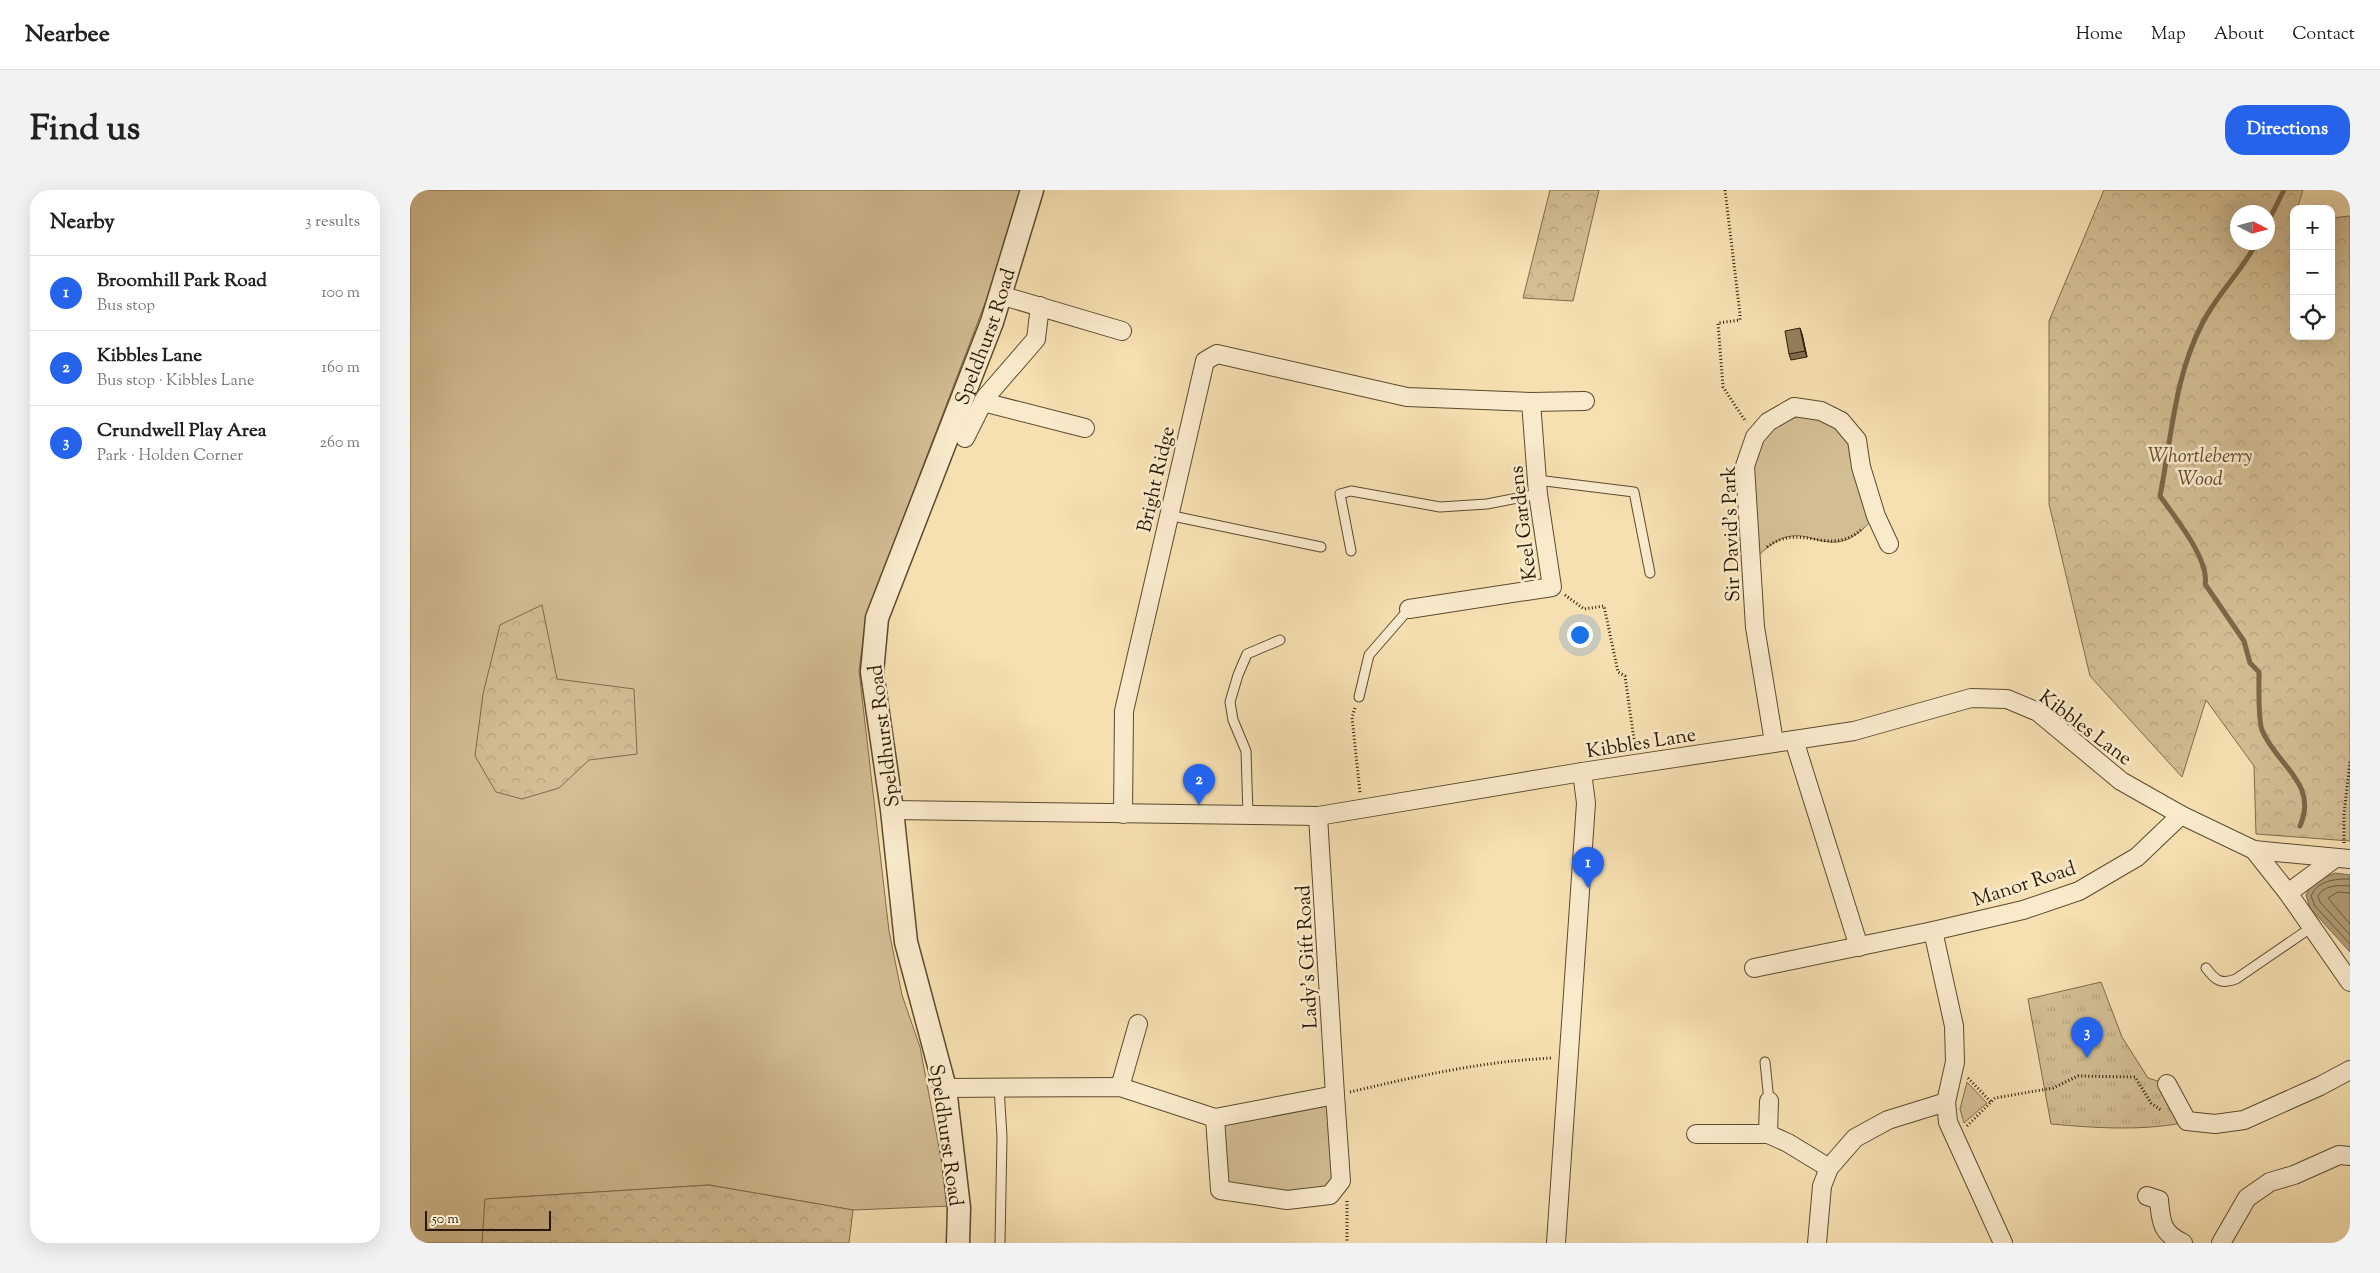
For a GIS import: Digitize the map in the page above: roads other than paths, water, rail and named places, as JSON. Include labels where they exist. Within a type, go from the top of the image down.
[{"type":"street","name":"Speldhurst Road","points":[[958,1243],[958,1208],[945,1088],[906,942],[892,810],[872,672],[877,618],[992,322],[1032,190]]},
{"type":"street","points":[[1000,295],[1122,330]]},
{"type":"street","points":[[965,438],[982,402],[1036,339],[1040,306]]},
{"type":"street","name":"Bright Ridge","points":[[1124,814],[1124,711],[1205,361],[1217,354],[1406,397],[1531,402]]},
{"type":"street","points":[[1531,402],[1585,401]]},
{"type":"street","points":[[982,402],[1085,428]]},
{"type":"street","name":"Keel Gardens","points":[[1409,609],[1552,587],[1538,487],[1531,402]]},
{"type":"street","name":"Sir David's Park","points":[[1774,742],[1755,627],[1745,466],[1755,438],[1768,422],[1794,406],[1821,411],[1841,421],[1857,440],[1861,467],[1876,516],[1889,544]]},
{"type":"street","name":"Kibbles Lane","points":[[892,810],[1318,816],[1582,772],[1854,731],[1971,698],[2008,699],[2038,712],[2121,780],[2181,815],[2254,850],[2343,859]]},
{"type":"street","points":[[1794,740],[1859,947]]},
{"type":"street","points":[[1556,1243],[1586,803],[1582,772]]},
{"type":"street","name":"Manor Road","points":[[1754,968],[1859,947],[2024,910],[2078,891],[2137,857],[2181,815]]},
{"type":"street","name":"Lady's Gift Road","points":[[1215,1118],[1220,1190],[1286,1200],[1330,1195],[1341,1181],[1318,816]]},
{"type":"street","points":[[2254,850],[2288,893],[2350,982]]},
{"type":"street","points":[[2288,893],[2343,859]]},
{"type":"street","points":[[1932,931],[1954,1026],[1955,1062],[1946,1102],[1948,1122],[2003,1243]]},
{"type":"street","points":[[1120,1087],[1138,1024]]},
{"type":"street","points":[[2167,1084],[2187,1120],[2215,1124],[2244,1120],[2320,1086],[2350,1070]]},
{"type":"street","points":[[945,1088],[1120,1087],[1215,1118],[1335,1095]]},
{"type":"street","points":[[1768,1134],[1769,1101]]},
{"type":"street","points":[[1817,1243],[1822,1186],[1829,1168],[1855,1138],[1888,1120],[1946,1102]]},
{"type":"street","points":[[1696,1134],[1768,1134],[1829,1168]]},
{"type":"street","points":[[2221,1243],[2247,1198],[2270,1182],[2294,1175],[2340,1155],[2350,1156]]},
{"type":"street","points":[[2147,1196],[2159,1200],[2161,1225],[2174,1239],[2183,1243]]},
{"type":"lane","points":[[1351,551],[1340,494],[1351,491],[1440,507],[1487,504],[1538,487],[1634,492],[1650,572]]},
{"type":"lane","points":[[1168,515],[1321,547]]},
{"type":"lane","points":[[1359,698],[1370,655],[1409,609]]},
{"type":"lane","points":[[1248,816],[1246,751],[1233,720],[1230,702],[1247,654],[1280,640]]},
{"type":"lane","points":[[2206,968],[2214,979],[2222,982],[2236,979],[2312,927]]},
{"type":"lane","points":[[1765,1062],[1769,1101]]},
{"type":"lane","points":[[999,1087],[1002,1137],[1000,1243]]},
{"type":"water","points":[[2335,873],[2350,875],[2350,952],[2310,908],[2306,895],[2312,883]]},
{"type":"waterway","points":[[2275,208],[2284,190]]},
{"type":"waterway","points":[[2253,250],[2209,311],[2193,343],[2175,407],[2160,496],[2190,538],[2202,563],[2205,584],[2244,641],[2250,663],[2259,672],[2259,711],[2262,730],[2268,742],[2300,786],[2304,798],[2304,811],[2300,826]]},
{"type":"place","name":"Kibbles Lane","points":[[1199,805]]},
{"type":"place","name":"Broomhill Park Road","points":[[1588,888]]},
{"type":"place","name":"Crundwell Play Area","points":[[2087,1058]]},
{"type":"park label","name":"Whortleberry Wood","points":[[2200,466]]}]
